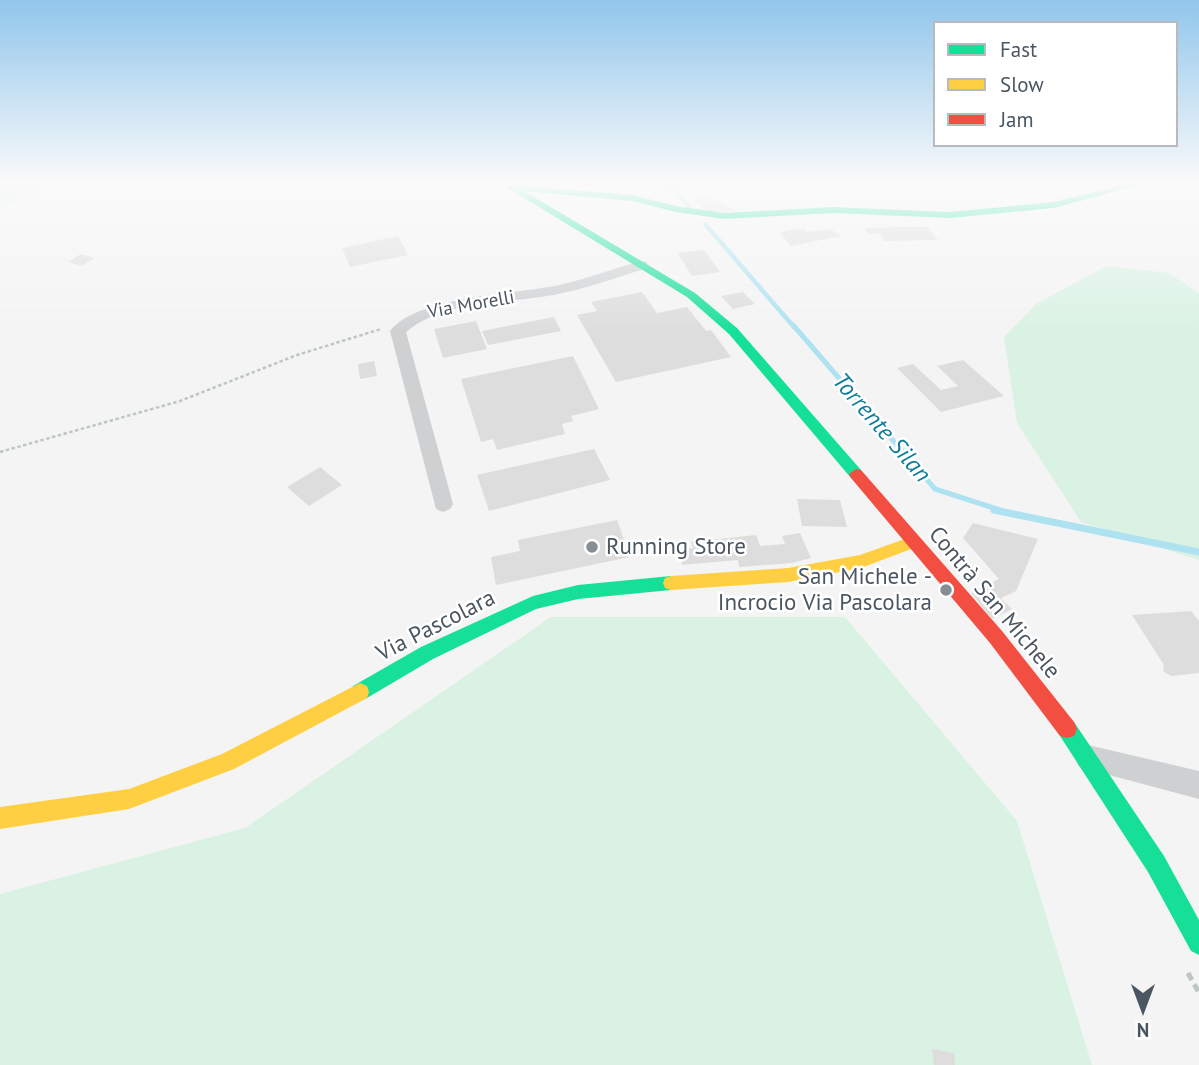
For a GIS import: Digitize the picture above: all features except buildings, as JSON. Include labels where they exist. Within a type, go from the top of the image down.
[{"type":"street","name":"Contrà San Michele","points":[[589,234],[691,296],[733,331],[785,388],[996,637],[1088,758],[1156,863],[1199,943]]},
{"type":"street","name":"Via Morelli","points":[[443,504],[398,331],[404,322],[417,315],[448,308],[555,290],[642,265]]},
{"type":"street","name":"Via Pascolara","points":[[0,818],[128,799],[227,762],[344,701],[427,653],[533,603],[578,592],[788,575],[862,561],[913,542]]},
{"type":"street","points":[[1088,758],[1199,785]]},
{"type":"path","points":[[0,452],[180,401],[297,355],[404,322]]},
{"type":"green space","points":[[1106,266],[1169,273],[1199,293],[1199,560],[1081,522],[1017,423],[1004,337],[1036,304]]},
{"type":"green space","points":[[551,617],[845,617],[1017,821],[1092,1065],[0,1065],[0,894],[245,828]]},
{"type":"waterway","name":"Torrente Silan","points":[[713,234],[794,327]]},
{"type":"waterway","name":"Torrente Silan","points":[[793,325],[935,489],[1003,511]]},
{"type":"waterway","name":"Torrente Silan","points":[[994,510],[1199,552]]},
{"type":"traffic: fast","points":[[588,234],[691,295],[733,331],[856,474]]},
{"type":"traffic: fast","points":[[360,692],[427,653],[533,603],[578,592],[671,583]]},
{"type":"traffic: fast","points":[[1067,729],[1156,864],[1199,943]]},
{"type":"traffic: slow","points":[[671,583],[788,575],[861,561],[913,542]]},
{"type":"traffic: slow","points":[[0,818],[129,799],[227,762],[360,692]]},
{"type":"traffic: jam","points":[[856,474],[996,637],[1067,729]]},
{"type":"place","name":"Running Store","points":[[592,547]]},
{"type":"place","name":"San Michele - Incrocio Via Pascolara","points":[[946,590]]}]
